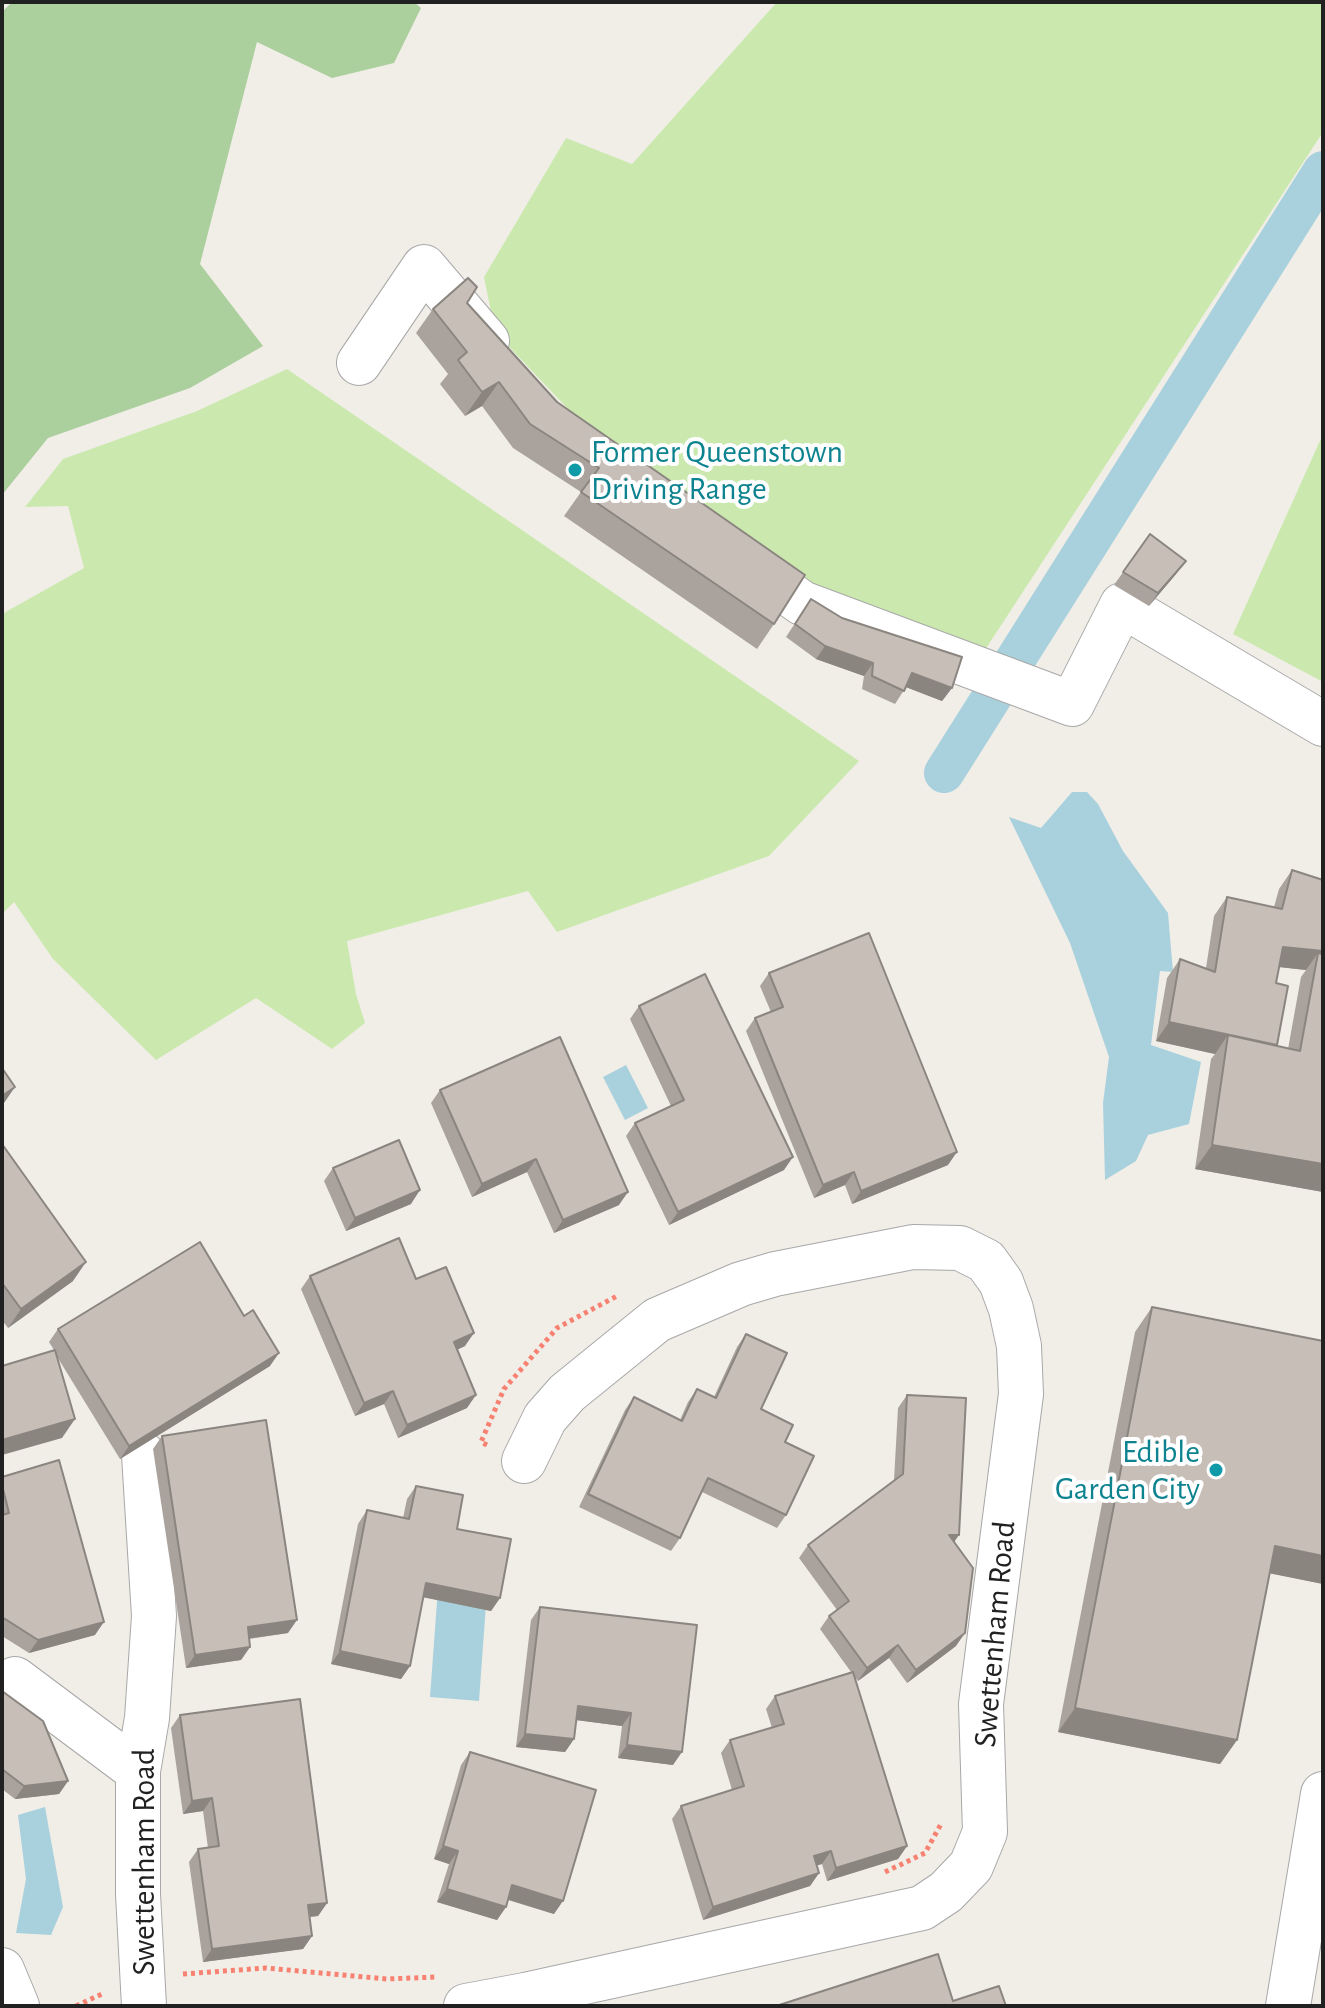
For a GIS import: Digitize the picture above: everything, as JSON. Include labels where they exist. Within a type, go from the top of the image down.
[{"type":"street","points":[[359,363],[424,267],[511,369]]},
{"type":"street","points":[[712,538],[802,603],[1072,704],[1122,605],[1323,724]]},
{"type":"street","name":"Swettenham Road","points":[[454,1991],[525,1995],[922,1908],[946,1892],[971,1866],[985,1832],[981,1704],[1021,1394],[1019,1346],[1011,1309],[1001,1282],[986,1261],[960,1248],[913,1247],[775,1274],[741,1284],[657,1320],[567,1393],[545,1418],[524,1461]]},
{"type":"street","name":"Swettenham Road","points":[[143,1991],[138,1894],[138,1771],[147,1718],[154,1616],[144,1455]]},
{"type":"street","points":[[15,1679],[138,1771]]},
{"type":"street","points":[[1288,2006],[1323,1794]]},
{"type":"street","points":[[2,1970],[17,2006]]},
{"type":"path","points":[[524,1461],[481,1442],[504,1389],[557,1328],[619,1295]]},
{"type":"path","points":[[882,1873],[925,1853],[945,1815]]},
{"type":"path","points":[[76,2006],[266,1968],[387,1979],[454,1991]]},
{"type":"green space","points":[[12,2],[414,2],[421,8],[394,63],[332,78],[257,42],[200,264],[263,346],[190,388],[48,438],[2,495],[2,12]]},
{"type":"green space","points":[[777,2],[1323,2],[1323,132],[983,653],[818,598],[607,450],[495,332],[484,277],[566,138],[632,164]]},
{"type":"green space","points":[[287,369],[859,761],[769,856],[557,932],[528,891],[347,941],[356,994],[365,1023],[332,1049],[256,998],[156,1060],[53,959],[14,902],[2,914],[2,614],[84,568],[68,506],[25,507],[63,459],[197,411]]},
{"type":"green space","points":[[1323,434],[1323,682],[1233,634]]},
{"type":"water","points":[[1072,792],[1087,792],[1098,804],[1123,851],[1168,913],[1173,972],[1160,971],[1151,1045],[1201,1062],[1189,1124],[1148,1135],[1136,1161],[1105,1180],[1103,1103],[1109,1057],[1070,943],[1009,817],[1041,828]]},
{"type":"water","points":[[626,1065],[648,1108],[625,1120],[603,1077]]},
{"type":"water","points":[[438,1588],[487,1591],[479,1701],[430,1697]]},
{"type":"water","points":[[45,1807],[63,1907],[51,1935],[16,1933],[26,1879],[18,1815]]},
{"type":"building","points":[[468,278],[477,287],[467,303],[557,402],[805,575],[774,624],[581,492],[599,468],[530,424],[499,382],[482,392],[458,360],[467,352],[433,309]]},
{"type":"building","points":[[1150,534],[1186,561],[1158,593],[1123,572]]},
{"type":"building","points":[[811,599],[842,618],[962,657],[952,688],[912,673],[904,691],[872,676],[873,663],[825,646],[795,624]]},
{"type":"building","points":[[1292,870],[1323,880],[1323,951],[1283,947],[1276,983],[1288,986],[1277,1045],[1169,1022],[1180,959],[1215,972],[1227,897],[1282,909]]},
{"type":"building","points":[[869,933],[957,1152],[861,1191],[854,1172],[823,1185],[755,1018],[783,1007],[769,973]]},
{"type":"building","points":[[1318,953],[1323,954],[1323,1164],[1212,1145],[1228,1035],[1300,1051]]},
{"type":"building","points":[[705,974],[793,1157],[678,1212],[635,1123],[684,1100],[639,1006]]},
{"type":"building","points":[[560,1037],[628,1192],[563,1220],[536,1159],[482,1184],[440,1090]]},
{"type":"building","points":[[2,1068],[15,1087],[2,1096]]},
{"type":"building","points":[[399,1140],[420,1190],[355,1218],[333,1168]]},
{"type":"building","points":[[2,1144],[86,1262],[21,1309],[2,1283]]},
{"type":"building","points":[[399,1238],[416,1279],[446,1267],[474,1333],[454,1342],[476,1395],[407,1425],[393,1391],[364,1403],[310,1276]]},
{"type":"building","points":[[200,1242],[244,1316],[253,1310],[279,1353],[129,1446],[58,1329]]},
{"type":"building","name":"Edible Garden City","points":[[1152,1307],[1323,1341],[1323,1556],[1275,1546],[1237,1740],[1075,1708]]},
{"type":"building","points":[[746,1334],[787,1353],[761,1409],[793,1425],[785,1442],[814,1456],[786,1515],[708,1478],[680,1538],[588,1494],[634,1397],[682,1421],[697,1389],[716,1398]]},
{"type":"building","points":[[55,1350],[75,1419],[2,1440],[2,1366]]},
{"type":"building","points":[[907,1395],[966,1398],[959,1535],[949,1535],[973,1568],[965,1633],[916,1670],[898,1645],[867,1668],[829,1616],[849,1601],[808,1545],[903,1474]]},
{"type":"building","points":[[266,1420],[297,1620],[248,1627],[250,1647],[195,1655],[162,1436]]},
{"type":"building","points":[[59,1460],[104,1622],[38,1640],[2,1617],[2,1515],[9,1513],[2,1477]]},
{"type":"building","points":[[416,1486],[463,1495],[457,1529],[511,1539],[500,1598],[426,1583],[410,1666],[340,1651],[367,1510],[409,1519]]},
{"type":"building","points":[[540,1607],[697,1625],[682,1752],[627,1745],[631,1713],[578,1706],[574,1739],[525,1734]]},
{"type":"building","points":[[853,1672],[907,1846],[836,1868],[831,1851],[814,1856],[819,1873],[713,1907],[681,1806],[744,1786],[730,1740],[784,1724],[775,1696]]},
{"type":"building","points":[[2,1691],[43,1721],[68,1781],[24,1786],[2,1769]]},
{"type":"building","points":[[300,1699],[327,1903],[308,1905],[312,1936],[212,1949],[198,1849],[219,1846],[212,1798],[192,1801],[180,1715]]},
{"type":"building","points":[[470,1752],[596,1790],[563,1901],[512,1885],[506,1907],[447,1889],[458,1851],[443,1846]]},
{"type":"building","points":[[938,1954],[953,2001],[999,1986],[1006,2006],[776,2006]]},
{"type":"waterway","points":[[944,773],[1323,171]]},
{"type":"place","name":"Former Queenstown Driving Range","points":[[575,470]]},
{"type":"place","name":"Edible Garden City","points":[[1216,1470]]}]
